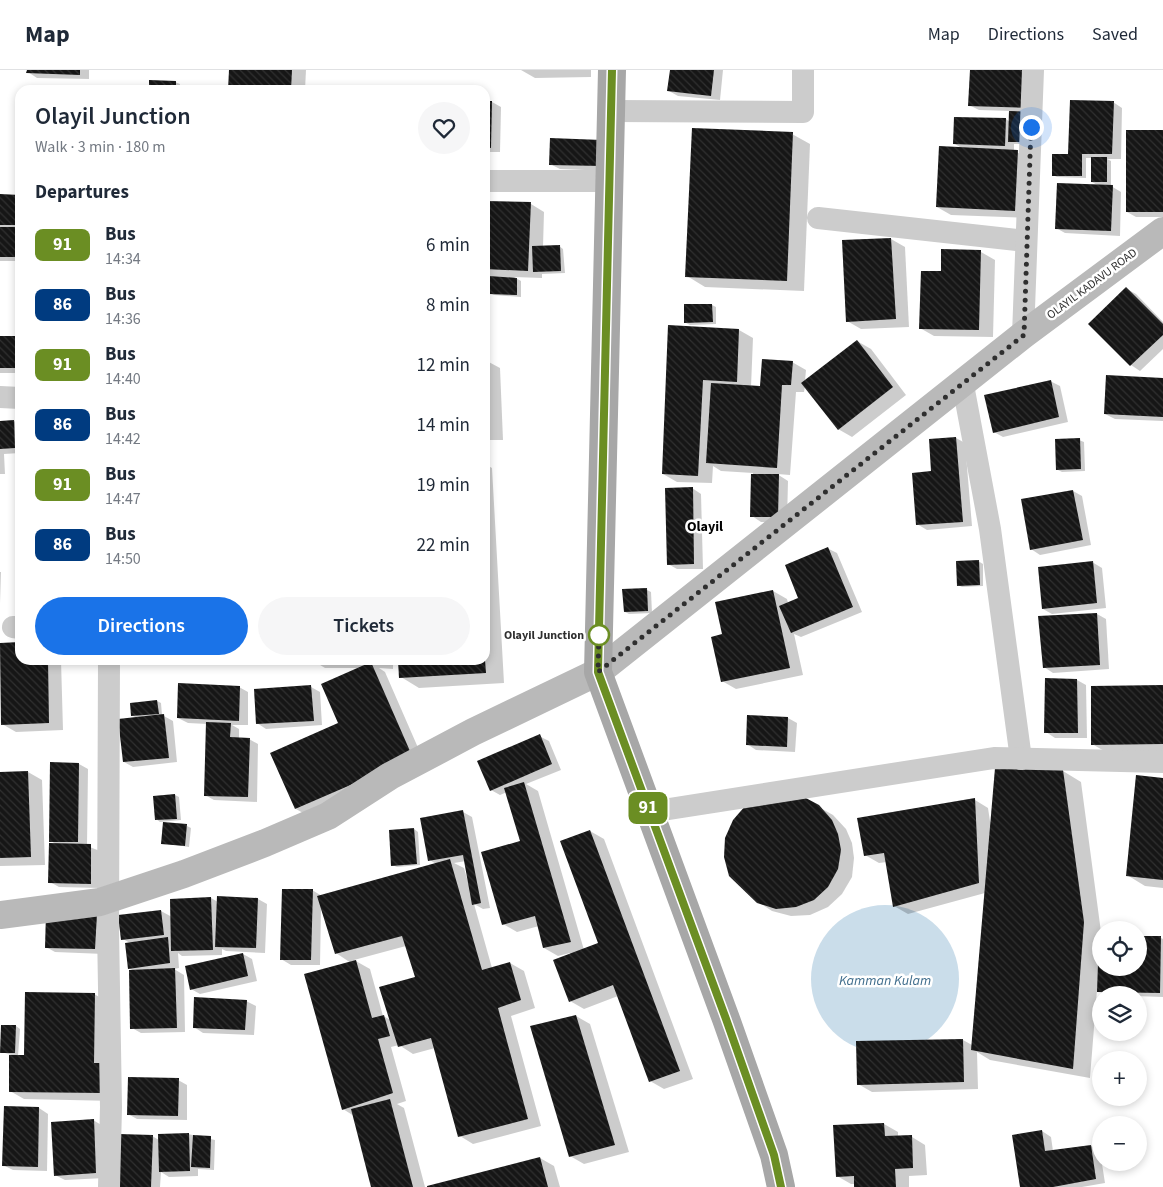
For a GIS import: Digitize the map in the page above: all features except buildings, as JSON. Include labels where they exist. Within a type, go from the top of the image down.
[{"type":"main road","points":[[612,70],[598,672],[774,1155],[781,1187]]},
{"type":"street","points":[[611,111],[803,112],[803,70]]},
{"type":"street","points":[[1024,335],[1033,70]]},
{"type":"street","points":[[490,181],[610,181]]},
{"type":"street","points":[[818,218],[1026,241]]},
{"type":"street","name":"OLAYIL KADAVU ROAD","points":[[0,915],[100,902],[110,899],[202,867],[328,816],[399,772],[473,732],[598,672],[1024,335],[1163,231]]},
{"type":"street","points":[[963,385],[990,529],[1021,759]]},
{"type":"street","points":[[0,397],[15,398]]},
{"type":"street","points":[[109,665],[111,1107],[109,1187]]},
{"type":"street","points":[[650,812],[994,758],[1163,762]]},
{"type":"water","name":"Kamman Kulam","points":[[885,905],[899,906],[913,911],[926,917],[937,927],[947,938],[953,951],[958,965],[958,993],[953,1007],[947,1020],[937,1031],[926,1041],[913,1047],[899,1052],[885,1053],[871,1052],[857,1047],[844,1041],[833,1031],[823,1020],[817,1007],[812,993],[811,979],[812,965],[817,951],[823,938],[833,927],[844,917],[857,911],[871,906]]},
{"type":"bus line","name":"91","points":[[612,70],[598,672],[726,1019],[774,1155],[781,1187]]},
{"type":"place","name":"Olayil Junction","points":[[599,635]]},
{"type":"district","name":"Olayil","points":[[705,527]]},
{"type":"route","points":[[599,635],[599,632],[598,672],[1024,335],[1031,127]]}]
